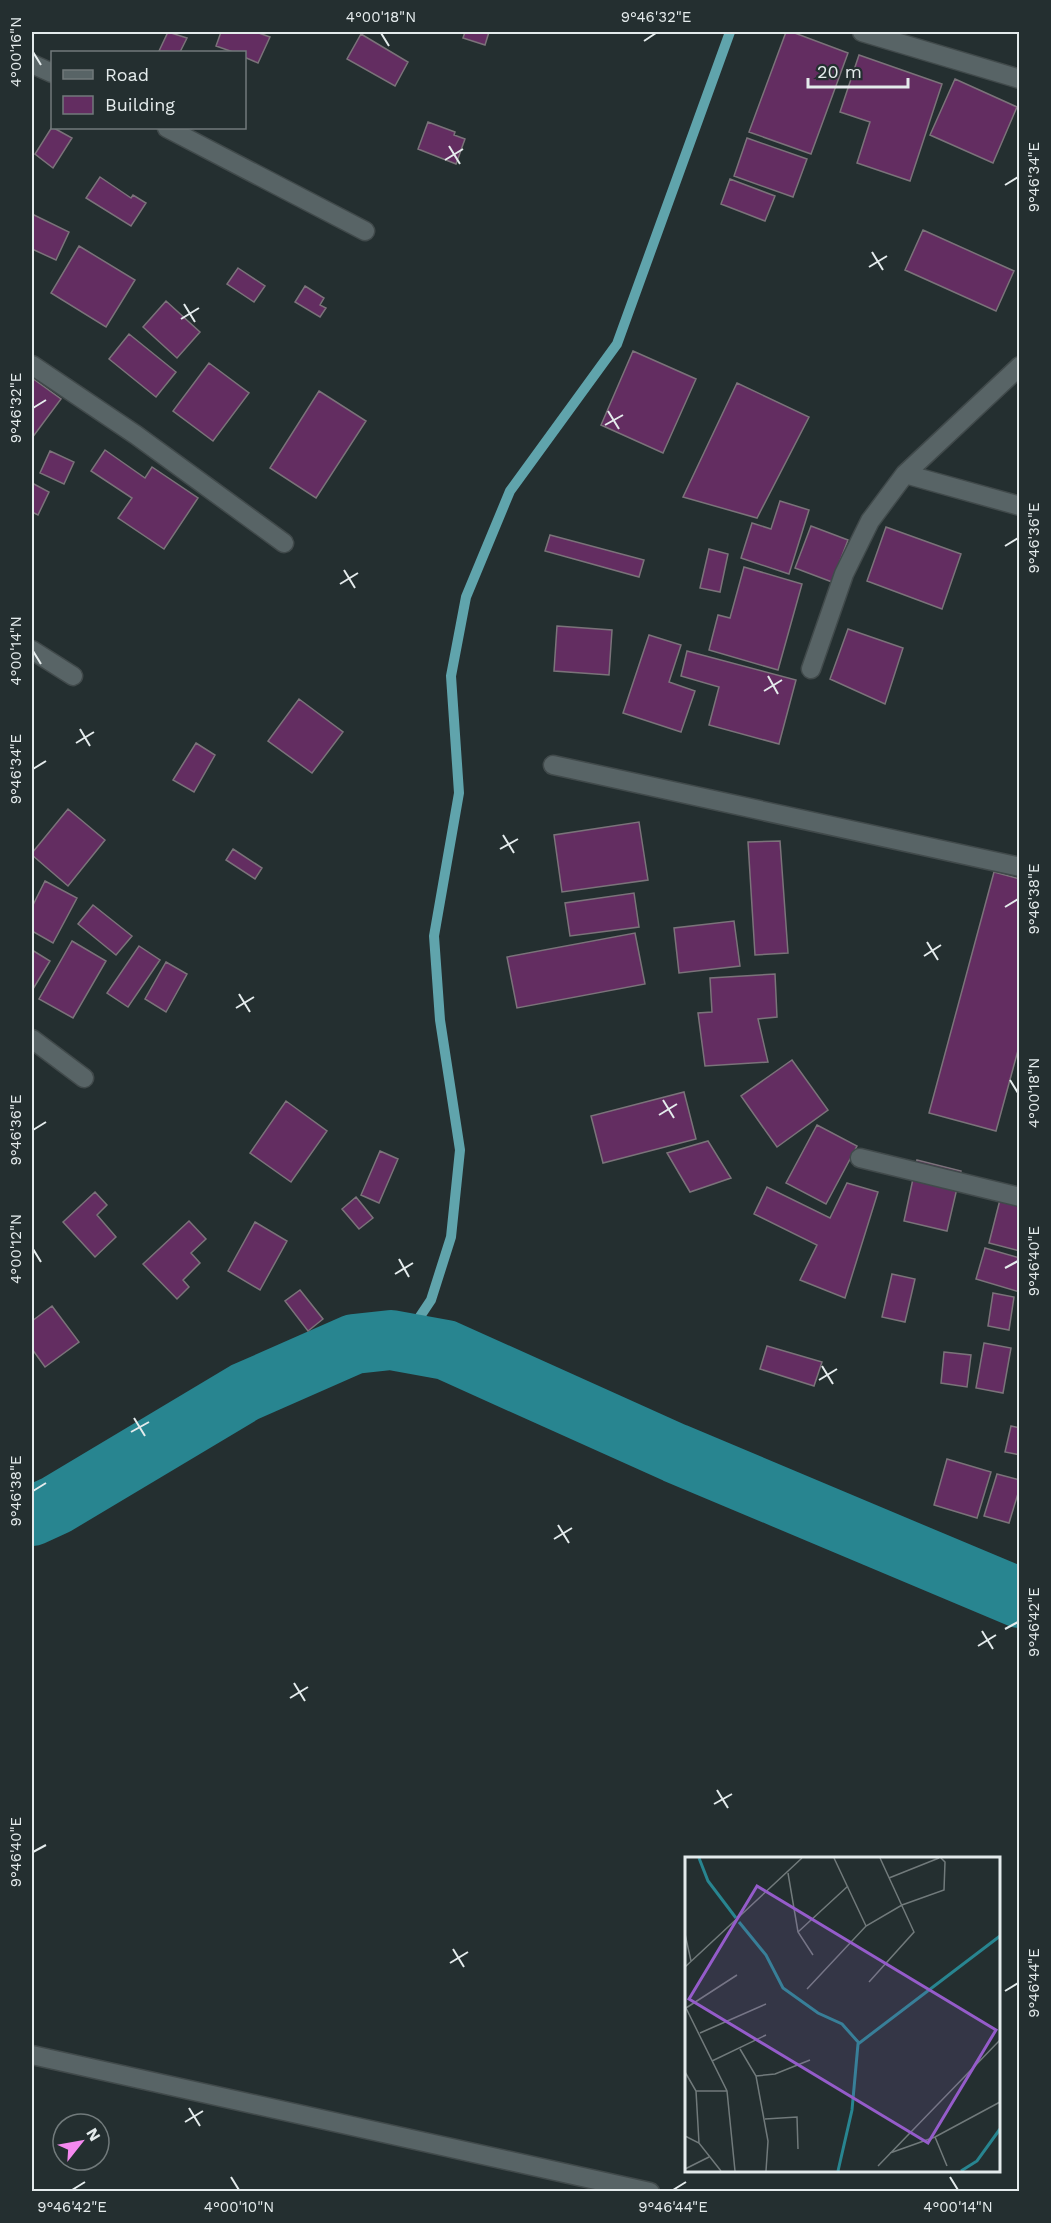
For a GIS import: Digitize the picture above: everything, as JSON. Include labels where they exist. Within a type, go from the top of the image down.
[{"type":"street","points":[[862,32],[1020,79]]},
{"type":"street","points":[[32,64],[51,74]]},
{"type":"street","points":[[170,129],[365,231]]},
{"type":"street","points":[[32,365],[136,435],[284,543]]},
{"type":"street","points":[[811,669],[844,574],[870,520],[905,474],[1020,366]]},
{"type":"street","points":[[905,474],[1020,506]]},
{"type":"street","points":[[32,650],[73,676]]},
{"type":"street","points":[[554,765],[1020,867]]},
{"type":"street","points":[[32,1039],[84,1078]]},
{"type":"street","points":[[860,1158],[1020,1197]]},
{"type":"street","points":[[32,2055],[650,2192]]},
{"type":"building","points":[[168,32],[187,38],[180,51],[159,51]]},
{"type":"building","points":[[221,32],[256,32],[270,37],[258,63],[246,58],[246,51],[230,51],[216,46]]},
{"type":"building","points":[[465,32],[489,32],[485,45],[463,38]]},
{"type":"building","points":[[786,32],[792,32],[848,53],[811,154],[749,132]]},
{"type":"building","points":[[361,34],[408,62],[395,86],[347,59]]},
{"type":"building","points":[[859,55],[942,84],[910,181],[857,163],[870,122],[840,112]]},
{"type":"building","points":[[955,79],[1017,107],[993,163],[930,135]]},
{"type":"building","points":[[428,122],[455,132],[454,135],[465,139],[456,164],[418,149]]},
{"type":"building","points":[[51,129],[72,138],[53,168],[35,154]]},
{"type":"building","points":[[747,138],[807,159],[793,197],[734,176]]},
{"type":"building","points":[[100,177],[131,198],[133,195],[146,203],[131,226],[86,198]]},
{"type":"building","points":[[730,179],[775,196],[765,221],[721,204]]},
{"type":"building","points":[[32,214],[69,232],[56,260],[32,249]]},
{"type":"building","points":[[923,230],[1014,271],[996,311],[905,270]]},
{"type":"building","points":[[79,246],[135,280],[106,327],[51,293]]},
{"type":"building","points":[[238,268],[265,286],[254,302],[227,284]]},
{"type":"building","points":[[305,286],[324,298],[320,305],[326,308],[320,317],[295,302]]},
{"type":"building","points":[[166,301],[200,332],[177,358],[143,327]]},
{"type":"building","points":[[129,334],[176,372],[156,397],[109,359]]},
{"type":"building","points":[[633,351],[696,379],[663,453],[601,425]]},
{"type":"building","points":[[209,363],[249,393],[213,441],[173,411]]},
{"type":"building","points":[[32,378],[61,399],[32,438]]},
{"type":"building","points":[[737,383],[809,417],[757,518],[683,497]]},
{"type":"building","points":[[319,391],[366,421],[316,498],[270,468]]},
{"type":"building","points":[[105,450],[145,478],[152,467],[198,498],[164,549],[118,518],[132,498],[91,471]]},
{"type":"building","points":[[50,451],[74,462],[64,484],[40,473]]},
{"type":"building","points":[[32,483],[49,492],[38,515],[32,512]]},
{"type":"building","points":[[780,501],[809,510],[789,574],[741,558],[752,523],[771,529]]},
{"type":"building","points":[[811,526],[848,540],[832,582],[795,568]]},
{"type":"building","points":[[886,527],[961,554],[942,609],[867,581]]},
{"type":"building","points":[[550,535],[644,560],[639,577],[545,551]]},
{"type":"building","points":[[709,549],[728,554],[720,592],[700,588]]},
{"type":"building","points":[[744,567],[802,584],[778,670],[709,650],[718,615],[730,618]]},
{"type":"building","points":[[557,626],[612,630],[609,675],[554,671]]},
{"type":"building","points":[[848,629],[903,648],[885,704],[830,679]]},
{"type":"building","points":[[649,635],[681,645],[669,682],[695,691],[681,732],[623,713]]},
{"type":"building","points":[[687,651],[796,680],[779,744],[709,725],[719,687],[681,676]]},
{"type":"building","points":[[299,699],[343,732],[312,773],[268,741]]},
{"type":"building","points":[[196,743],[215,755],[194,792],[173,780]]},
{"type":"building","points":[[68,809],[105,840],[68,886],[32,853]]},
{"type":"building","points":[[639,822],[648,880],[562,892],[554,835]]},
{"type":"building","points":[[780,841],[788,953],[755,955],[748,842]]},
{"type":"building","points":[[233,849],[262,868],[255,879],[226,860]]},
{"type":"building","points":[[994,872],[1020,879],[1020,1043],[996,1131],[929,1113]]},
{"type":"building","points":[[45,881],[77,898],[53,943],[32,931],[32,907]]},
{"type":"building","points":[[634,893],[639,927],[570,936],[565,903]]},
{"type":"building","points":[[93,905],[132,936],[116,955],[78,924]]},
{"type":"building","points":[[734,921],[740,966],[679,973],[674,928]]},
{"type":"building","points":[[635,933],[645,984],[517,1008],[507,957]]},
{"type":"building","points":[[72,941],[106,961],[73,1018],[39,999]]},
{"type":"building","points":[[139,946],[160,960],[128,1007],[107,993]]},
{"type":"building","points":[[32,950],[50,961],[33,989],[32,988]]},
{"type":"building","points":[[166,962],[187,974],[166,1012],[145,999]]},
{"type":"building","points":[[775,974],[777,1017],[758,1019],[768,1062],[705,1066],[698,1013],[712,1012],[710,978]]},
{"type":"building","points":[[792,1060],[828,1110],[777,1147],[741,1096]]},
{"type":"building","points":[[684,1092],[696,1139],[603,1163],[591,1116]]},
{"type":"building","points":[[286,1101],[327,1131],[291,1182],[250,1153]]},
{"type":"building","points":[[817,1125],[857,1146],[826,1204],[786,1183]]},
{"type":"building","points":[[708,1141],[731,1178],[690,1192],[667,1153]]},
{"type":"building","points":[[380,1151],[398,1159],[379,1203],[361,1195]]},
{"type":"building","points":[[917,1160],[961,1171],[947,1231],[904,1221]]},
{"type":"building","points":[[847,1183],[878,1192],[845,1298],[800,1280],[817,1245],[754,1214],[767,1187],[830,1218]]},
{"type":"building","points":[[1004,1184],[1020,1188],[1020,1251],[989,1243]]},
{"type":"building","points":[[95,1192],[107,1205],[97,1215],[116,1237],[95,1257],[63,1222]]},
{"type":"building","points":[[356,1197],[373,1218],[359,1229],[342,1209]]},
{"type":"building","points":[[189,1221],[206,1239],[191,1253],[200,1263],[183,1280],[189,1287],[177,1299],[143,1264]]},
{"type":"building","points":[[255,1222],[287,1241],[260,1290],[228,1271]]},
{"type":"building","points":[[985,1248],[1020,1258],[1020,1292],[976,1279]]},
{"type":"building","points":[[892,1274],[915,1279],[905,1322],[882,1317]]},
{"type":"building","points":[[300,1290],[323,1319],[308,1331],[285,1301]]},
{"type":"building","points":[[993,1293],[1014,1297],[1009,1330],[988,1326]]},
{"type":"building","points":[[52,1306],[79,1342],[45,1367],[32,1349],[32,1321]]},
{"type":"building","points":[[984,1343],[1011,1348],[1003,1393],[976,1388]]},
{"type":"building","points":[[767,1346],[822,1362],[814,1386],[760,1369]]},
{"type":"building","points":[[944,1352],[971,1355],[967,1387],[941,1383]]},
{"type":"building","points":[[1011,1426],[1020,1428],[1020,1455],[1005,1452]]},
{"type":"building","points":[[947,1459],[991,1472],[977,1518],[934,1505]]},
{"type":"building","points":[[997,1474],[1020,1480],[1009,1523],[984,1516]]},
{"type":"waterway","points":[[403,1342],[431,1300],[451,1237],[460,1150],[440,1020],[434,936],[459,793],[451,676],[466,597],[510,491],[617,344],[730,32]]},
{"type":"waterway","points":[[32,1516],[56,1505],[245,1392],[354,1344],[391,1340],[446,1350],[675,1453],[1020,1598]]}]
